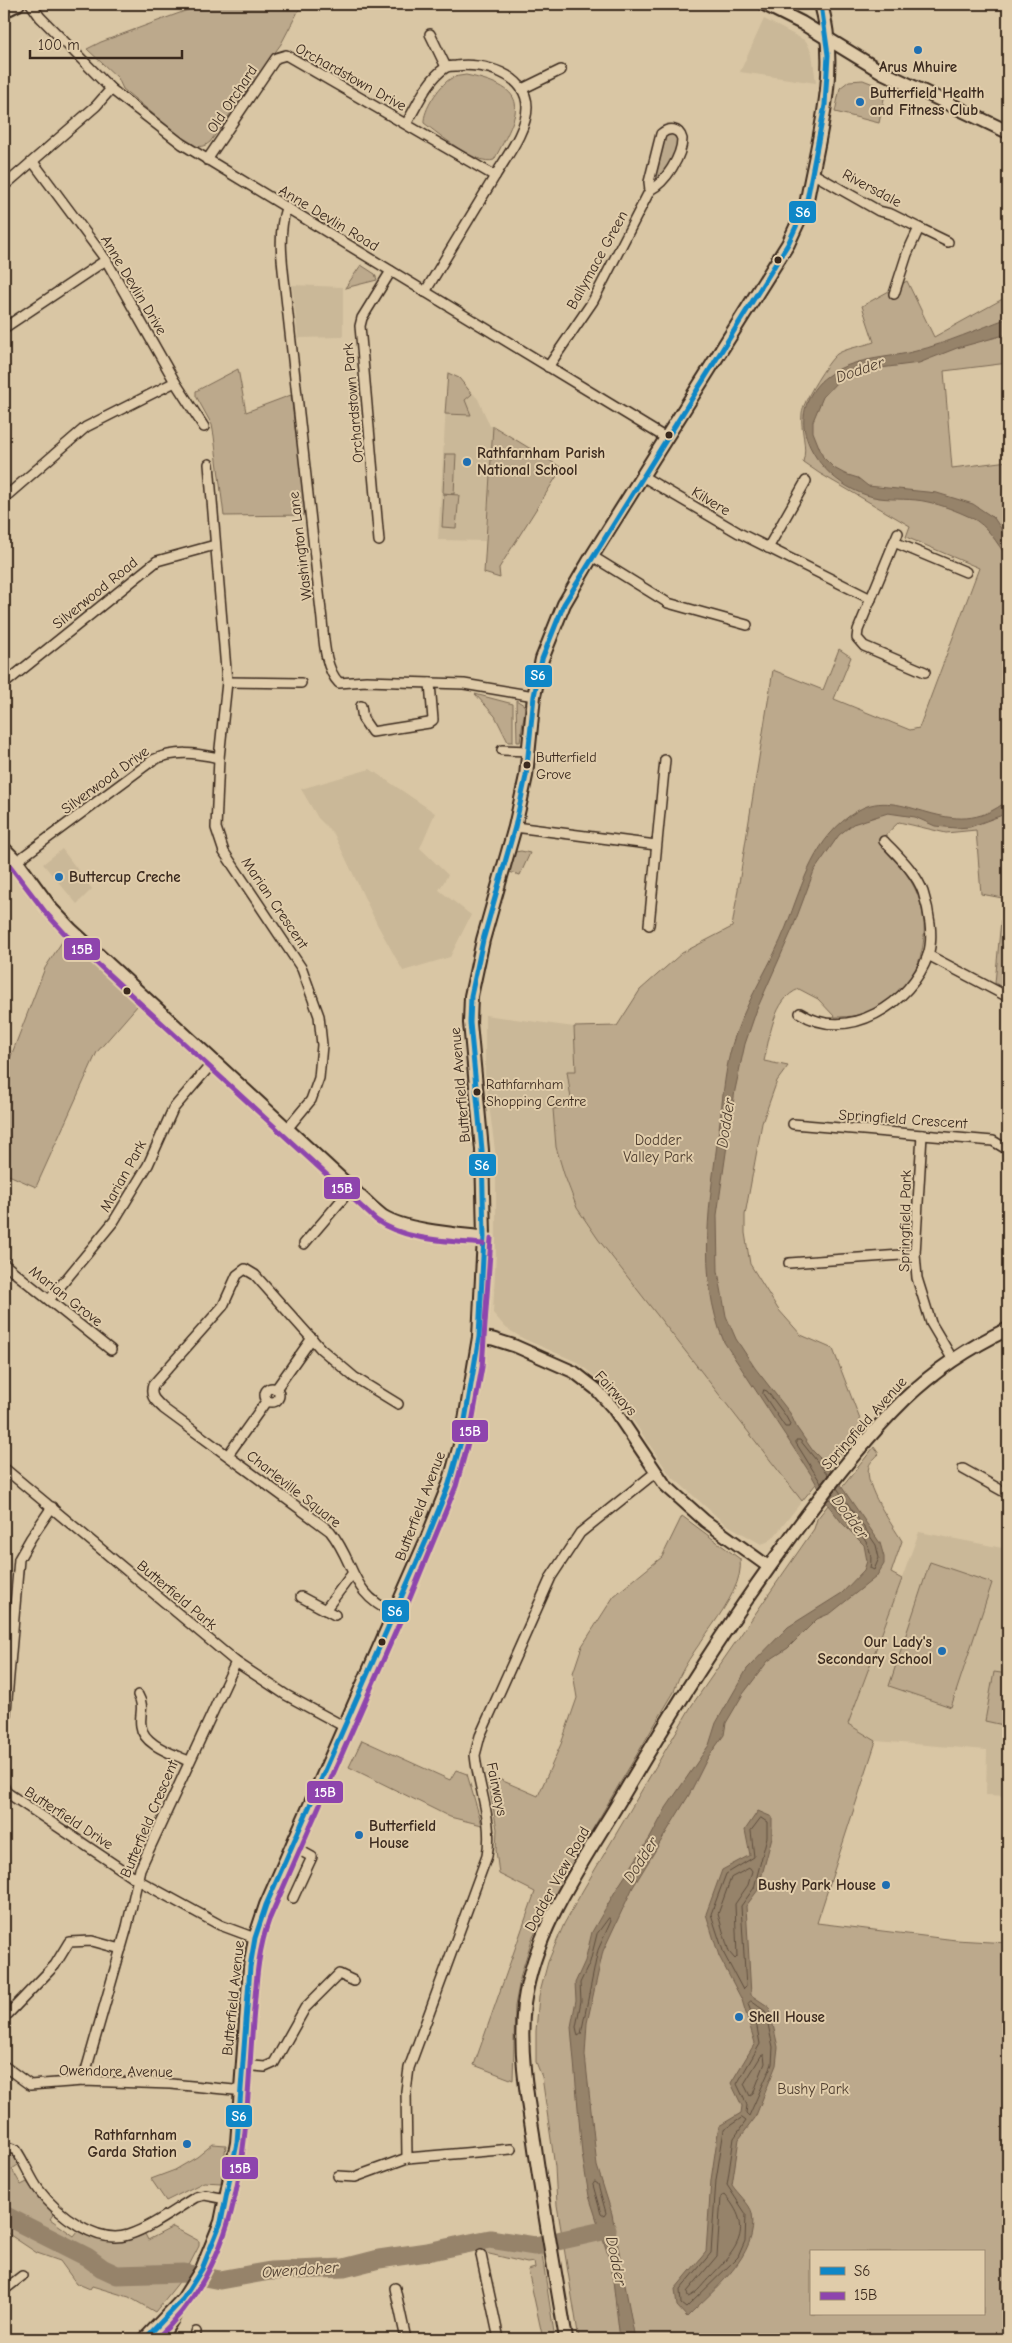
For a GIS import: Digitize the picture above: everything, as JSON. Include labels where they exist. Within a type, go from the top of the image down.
[{"type":"main road","points":[[4,11],[18,4]]},
{"type":"main road","points":[[764,4],[802,23],[882,72],[1008,132]]},
{"type":"main road","name":"Butterfield Avenue","points":[[160,2339],[199,2273],[215,2239],[226,2200],[237,2143],[250,1967],[255,1938],[266,1905],[395,1613],[449,1484],[462,1438],[479,1337],[484,1237],[482,1150],[472,1050],[471,996],[483,940],[515,827],[526,776],[534,696],[542,659],[564,604],[592,556],[797,229],[806,205],[828,90],[828,39],[821,4]]},
{"type":"main road","name":"Springfield Avenue","points":[[769,1567],[841,1471],[905,1400],[954,1360],[1008,1330]]},
{"type":"main road","name":"Dodder View Road","points":[[566,2339],[538,2172],[522,2053],[524,2005],[534,1961],[552,1916],[567,1888],[705,1661],[769,1567]]},
{"type":"main road","name":"Butterfield Avenue","points":[[145,2339],[179,2305]]},
{"type":"street","name":"Anne Devlin Road","points":[[32,4],[40,17],[112,89],[182,144],[666,438]]},
{"type":"street","points":[[425,292],[517,138],[527,107],[522,89],[507,76],[486,67],[468,64],[446,68],[430,34]]},
{"type":"street","name":"Orchardstown Drive","points":[[282,55],[296,60],[495,176]]},
{"type":"street","name":"Old Orchard","points":[[207,160],[276,58],[282,55]]},
{"type":"street","name":"Orchardstown Drive","points":[[406,124],[427,88],[446,68]]},
{"type":"street","points":[[522,89],[561,70]]},
{"type":"street","points":[[4,186],[96,106],[112,89]]},
{"type":"street","name":"Ballymace Green","points":[[548,367],[593,302],[650,190],[649,182],[660,137],[666,130],[674,130],[679,133],[682,139],[678,157],[658,186],[650,190]]},
{"type":"street","name":"Anne Devlin Drive","points":[[33,162],[106,260],[175,382],[204,427]]},
{"type":"street","name":"Riversdale","points":[[812,173],[840,187],[879,211],[891,214],[948,242]]},
{"type":"street","name":"Washington Lane","points":[[286,208],[282,220],[282,248],[300,427],[328,658],[332,676],[340,683],[366,681],[464,684],[534,696]]},
{"type":"street","points":[[894,294],[907,254],[919,228]]},
{"type":"street","points":[[4,328],[106,260]]},
{"type":"street","name":"Orchardstown Park","points":[[379,541],[360,326],[362,318],[391,271]]},
{"type":"street","points":[[4,498],[86,428],[175,382]]},
{"type":"street","name":"Marian Crescent","points":[[209,464],[227,682],[218,758],[216,828],[224,852],[298,962],[319,1016],[322,1045],[319,1078],[311,1100],[287,1129]]},
{"type":"street","name":"Kilvere","points":[[642,476],[730,528],[870,599]]},
{"type":"street","points":[[768,548],[806,481]]},
{"type":"street","points":[[898,533],[858,630],[858,641],[864,646],[925,672]]},
{"type":"street","points":[[894,542],[966,572]]},
{"type":"street","name":"Silverwood Road","points":[[4,684],[157,561],[215,545]]},
{"type":"street","points":[[592,556],[668,603],[747,625]]},
{"type":"street","points":[[227,682],[301,683]]},
{"type":"street","points":[[361,706],[363,719],[372,732],[429,723],[433,720],[430,683]]},
{"type":"street","points":[[502,750],[529,751]]},
{"type":"street","name":"Silverwood Drive","points":[[17,861],[154,760],[167,754],[183,752],[218,758]]},
{"type":"street","points":[[649,925],[665,760]]},
{"type":"street","points":[[515,827],[656,845]]},
{"type":"street","points":[[800,1013],[808,1018],[837,1023],[852,1022],[876,1014],[897,1000],[916,978],[928,955],[930,933],[922,890],[911,871],[884,841]]},
{"type":"street","points":[[4,848],[17,861],[52,909],[66,924],[351,1189],[385,1217],[445,1232],[484,1237]]},
{"type":"street","points":[[928,955],[1008,997]]},
{"type":"street","name":"Marian Park","points":[[48,1300],[114,1221],[148,1165],[173,1109],[214,1061]]},
{"type":"street","name":"Springfield Crescent","points":[[793,1124],[993,1141],[1008,1150]]},
{"type":"street","name":"Springfield Park","points":[[922,1134],[915,1254],[917,1278],[929,1316],[954,1360]]},
{"type":"street","points":[[304,1244],[351,1189]]},
{"type":"street","points":[[789,1263],[915,1254]]},
{"type":"street","name":"Marian Grove","points":[[4,1264],[111,1350]]},
{"type":"street","name":"Charleville Square","points":[[395,1613],[364,1589],[352,1574],[342,1549],[330,1532],[153,1399],[151,1391],[153,1385],[223,1306],[237,1275],[245,1270],[255,1275],[312,1338],[354,1377],[398,1404]]},
{"type":"street","name":"Fairways","points":[[479,1337],[515,1346],[574,1372],[596,1389],[613,1408],[665,1485],[705,1521],[769,1567]]},
{"type":"street","name":"Charleville Square","points":[[228,1455],[267,1400],[265,1397],[266,1390],[270,1388],[276,1389],[312,1338]]},
{"type":"street","name":"Butterfield Park","points":[[4,1468],[236,1662],[286,1695],[345,1728]]},
{"type":"street","points":[[963,1469],[1008,1494]]},
{"type":"street","name":"Fairways","points":[[407,2158],[406,2091],[409,2068],[487,1856],[490,1840],[490,1828],[479,1788],[475,1755],[480,1736],[551,1577],[580,1533],[656,1472]]},
{"type":"street","points":[[4,1734],[20,1559],[31,1538],[52,1507]]},
{"type":"street","points":[[325,1610],[352,1574]]},
{"type":"street","points":[[301,1597],[335,1615]]},
{"type":"street","name":"Butterfield Crescent","points":[[83,2081],[121,1950],[136,1879],[188,1761],[236,1662]]},
{"type":"street","points":[[138,1695],[143,1704],[141,1726],[143,1733],[152,1743],[188,1761]]},
{"type":"street","name":"Butterfield Drive","points":[[4,1787],[6,1792],[136,1879],[220,1925],[255,1938]]},
{"type":"street","points":[[292,1846],[312,1857],[293,1898]]},
{"type":"street","points":[[8,2014],[55,1965],[69,1942],[92,1941],[121,1950]]},
{"type":"street","points":[[242,2064],[265,2067],[274,2063],[305,2008],[324,1988],[339,1974],[354,1981]]},
{"type":"street","name":"Owendore Avenue","points":[[4,2066],[30,2085],[83,2081],[171,2084],[234,2090]]},
{"type":"street","points":[[4,2146],[16,2150],[39,2190],[50,2204],[77,2225],[95,2232],[126,2236],[143,2229],[196,2197],[205,2195],[226,2200]]},
{"type":"street","points":[[338,2176],[355,2177],[407,2158],[511,2149]]},
{"type":"street","points":[[481,2255],[499,2339]]},
{"type":"street","points":[[4,2290],[22,2276]]},
{"type":"street","points":[[395,2288],[406,2339]]},
{"type":"shaded area","points":[[764,19],[806,41],[812,53],[816,83],[740,72]]},
{"type":"shaded area","points":[[292,285],[343,287],[343,337],[298,338]]},
{"type":"shaded area","name":"Rathfarnham Parish National School","points":[[448,373],[459,378],[478,399],[490,426],[493,426],[485,541],[438,540]]},
{"type":"shaded area","points":[[370,769],[435,813],[420,848],[448,875],[439,890],[471,915],[450,957],[403,971],[377,924],[334,834],[318,818],[301,789]]},
{"type":"shaded area","points":[[62,849],[92,889],[77,904],[43,864]]},
{"type":"shaded area","name":"Rathfarnham Shopping Centre","points":[[485,1015],[574,1027],[576,1071],[567,1071],[572,1107],[553,1109],[556,1147],[564,1174],[577,1208],[598,1239],[802,1501],[773,1538],[767,1542],[761,1544],[724,1523],[670,1475],[628,1413],[593,1375],[577,1362],[524,1339],[506,1328],[493,1313],[496,1255],[496,1158],[485,1074]]},
{"type":"shaded area","name":"Our Lady's Secondary School","points":[[919,1532],[1008,1549],[1008,1796],[986,1795],[987,1750],[876,1741],[848,1724]]},
{"type":"green space","points":[[204,4],[302,4],[281,44],[210,142],[204,146],[192,146],[123,89],[118,78],[87,49],[101,42]]},
{"type":"green space","points":[[466,75],[502,87],[511,95],[515,104],[515,115],[494,160],[486,161],[468,154],[424,123],[429,105],[441,87],[452,78]]},
{"type":"green space","name":"Butterfield Health and Fitness Club","points":[[863,80],[886,89],[879,123],[835,112],[840,88],[849,81]]},
{"type":"green space","points":[[674,131],[680,134],[677,153],[650,194],[665,135]]},
{"type":"green space","points":[[361,265],[375,274],[377,280],[345,288]]},
{"type":"green space","name":"Dodder Valley Park","points":[[907,281],[934,337],[1008,296],[1008,363],[944,371],[952,468],[1008,461],[1008,899],[981,894],[976,830],[946,833],[899,822],[879,841],[898,862],[914,887],[921,905],[924,927],[923,947],[917,966],[907,984],[893,998],[877,1008],[857,1015],[835,1017],[818,999],[799,989],[783,1001],[774,1020],[764,1061],[788,1066],[777,1081],[762,1123],[745,1215],[745,1233],[750,1264],[778,1309],[801,1335],[833,1349],[861,1422],[861,1429],[802,1501],[598,1239],[577,1208],[556,1147],[553,1109],[572,1106],[567,1071],[576,1071],[574,1027],[617,1026],[640,990],[682,953],[732,927],[773,670],[823,690],[839,649],[851,657],[834,699],[910,730],[919,728],[979,568],[906,537],[910,526],[803,462],[805,450],[802,413],[803,407],[816,382],[837,354],[874,342],[862,306]]},
{"type":"green space","points":[[238,369],[246,412],[291,395],[307,515],[224,516],[212,425],[196,396],[196,391]]},
{"type":"green space","points":[[448,373],[459,378],[472,394],[465,400],[471,415],[445,414]]},
{"type":"green space","points":[[493,426],[562,468],[499,568],[500,578],[484,573]]},
{"type":"green space","points":[[445,454],[456,454],[454,494],[443,493]]},
{"type":"green space","points":[[444,494],[459,495],[456,528],[442,527]]},
{"type":"green space","points":[[475,694],[513,704],[513,742],[508,742],[495,716]]},
{"type":"green space","points":[[516,700],[524,705],[525,709],[520,742],[517,742]]},
{"type":"green space","points":[[515,852],[530,853],[520,875],[509,872]]},
{"type":"green space","points":[[1001,920],[1008,920],[1008,991],[995,983]]},
{"type":"green space","points":[[71,928],[145,997],[97,1052],[36,1187],[4,1173],[4,1074],[45,968]]},
{"type":"green space","name":"Bushy Park","points":[[874,1447],[879,1454],[869,1466],[870,1484],[880,1505],[902,1541],[891,1573],[902,1579],[848,1724],[876,1741],[817,1923],[956,1940],[1008,1943],[1008,2339],[579,2339],[557,2205],[555,2167],[542,2077],[536,2062],[539,1996],[548,1962],[564,1924],[583,1890],[692,1705],[814,1529],[817,1519]]},
{"type":"green space","points":[[682,1516],[740,1559],[739,1575],[724,1608],[689,1660],[674,1692],[569,1869],[532,1939],[521,1974],[515,2006],[513,2080],[474,2065],[535,1892],[499,1874],[496,1850],[497,1829],[487,1774],[538,1796],[561,1744],[577,1698],[573,1673],[582,1646],[614,1596],[662,1557]]},
{"type":"green space","points":[[930,1562],[992,1583],[951,1707],[889,1686]]},
{"type":"green space","points":[[994,1672],[1008,1674],[1008,1726],[985,1721]]},
{"type":"green space","points":[[362,1740],[450,1780],[456,1770],[467,1774],[482,1825],[450,1817],[349,1767]]},
{"type":"green space","points":[[213,2144],[226,2145],[221,2183],[204,2182],[166,2201],[151,2179],[175,2170],[197,2157]]},
{"type":"green space","points":[[4,2150],[17,2160],[18,2165],[12,2169],[21,2185],[27,2182],[40,2200],[54,2213],[50,2219],[74,2236],[78,2231],[94,2238],[120,2241],[137,2238],[145,2234],[148,2240],[173,2227],[199,2241],[199,2246],[183,2277],[155,2312],[129,2297],[92,2286],[90,2289],[76,2283],[60,2261],[37,2253],[4,2231]]},
{"type":"green space","points":[[490,2241],[525,2249],[541,2248],[555,2339],[543,2339],[528,2270],[535,2268],[534,2262],[527,2263],[481,2252]]},
{"type":"water","name":"Dodder","points":[[1008,318],[1008,334],[957,348],[919,363],[865,370],[838,381],[823,397],[813,421],[813,432],[823,457],[834,468],[858,478],[868,486],[937,493],[973,504],[994,518],[1008,539],[1008,558],[992,535],[970,517],[928,502],[879,498],[866,495],[841,483],[830,474],[813,452],[807,440],[804,427],[804,413],[816,387],[836,370],[858,362],[928,348]]},
{"type":"water","name":"Dodder","points":[[1008,800],[1008,813],[970,827],[935,826],[915,817],[888,813],[853,824],[839,835],[814,871],[792,930],[757,1009],[745,1044],[735,1090],[717,1215],[718,1271],[726,1316],[736,1339],[755,1368],[790,1413],[797,1428],[813,1451],[826,1464],[880,1543],[884,1564],[876,1577],[831,1613],[817,1619],[788,1648],[768,1661],[743,1694],[726,1723],[724,1735],[708,1757],[689,1795],[633,1887],[603,1951],[587,2023],[585,2055],[597,2166],[612,2214],[635,2339],[620,2339],[611,2264],[589,2196],[582,2154],[571,2027],[576,2000],[575,1983],[585,1961],[592,1932],[616,1890],[650,1838],[666,1808],[709,1745],[716,1723],[747,1669],[788,1627],[842,1593],[864,1570],[867,1561],[864,1545],[842,1523],[828,1505],[812,1476],[724,1342],[715,1316],[710,1290],[708,1263],[709,1210],[725,1081],[732,1044],[741,1019],[786,927],[812,862],[830,834],[842,822],[857,811],[874,804],[892,804],[947,817],[966,818],[987,813]]},
{"type":"water","points":[[758,1811],[772,1817],[772,1837],[758,1890],[746,1906],[751,1995],[769,2007],[778,2047],[776,2065],[755,2118],[739,2139],[732,2185],[749,2206],[752,2213],[753,2228],[749,2243],[732,2271],[687,2317],[677,2306],[675,2289],[706,2252],[711,2180],[719,2126],[741,2113],[742,2106],[731,2083],[755,2043],[742,2000],[719,1956],[706,1914],[722,1870],[750,1855],[745,1830]]},
{"type":"waterway","name":"Owendoher","points":[[4,2215],[87,2257],[102,2268],[117,2275],[184,2273],[220,2280],[270,2271],[344,2268],[379,2259],[427,2252],[490,2239],[535,2246],[607,2230]]},
{"type":"transit line","name":"S6","points":[[145,2339],[183,2299],[202,2269],[221,2222],[237,2143],[250,1967],[255,1938],[266,1905],[426,1541],[449,1484],[462,1438],[479,1337],[484,1237],[482,1150],[470,1023],[471,996],[483,940],[515,827],[526,776],[534,696],[542,659],[564,604],[788,244],[806,205],[825,105],[828,55],[821,4]]},
{"type":"transit line","name":"15B","points":[[4,858],[46,913],[66,935],[376,1220],[388,1227],[414,1236],[442,1241],[483,1244]]},
{"type":"transit line","name":"15B","points":[[156,2339],[186,2306],[209,2270],[225,2232],[236,2192],[243,2150],[258,1970],[269,1920],[403,1615],[456,1486],[469,1439],[482,1367],[491,1238]]},
{"type":"place","name":"Arus Mhuire","points":[[918,50]]},
{"type":"place","name":"Butterfield Health and Fitness Club","points":[[860,102]]},
{"type":"place","name":"Rathfarnham Parish National School","points":[[467,462]]},
{"type":"place","name":"Butterfield Grove","points":[[527,765]]},
{"type":"place","name":"Buttercup Creche","points":[[59,877]]},
{"type":"place","name":"Rathfarnham Shopping Centre","points":[[477,1092]]},
{"type":"place","name":"Our Lady's Secondary School","points":[[942,1651]]},
{"type":"place","name":"Butterfield House","points":[[359,1835]]},
{"type":"place","name":"Bushy Park House","points":[[886,1885]]},
{"type":"place","name":"Shell House","points":[[739,2017]]},
{"type":"place","name":"Rathfarnham Garda Station","points":[[187,2144]]}]
